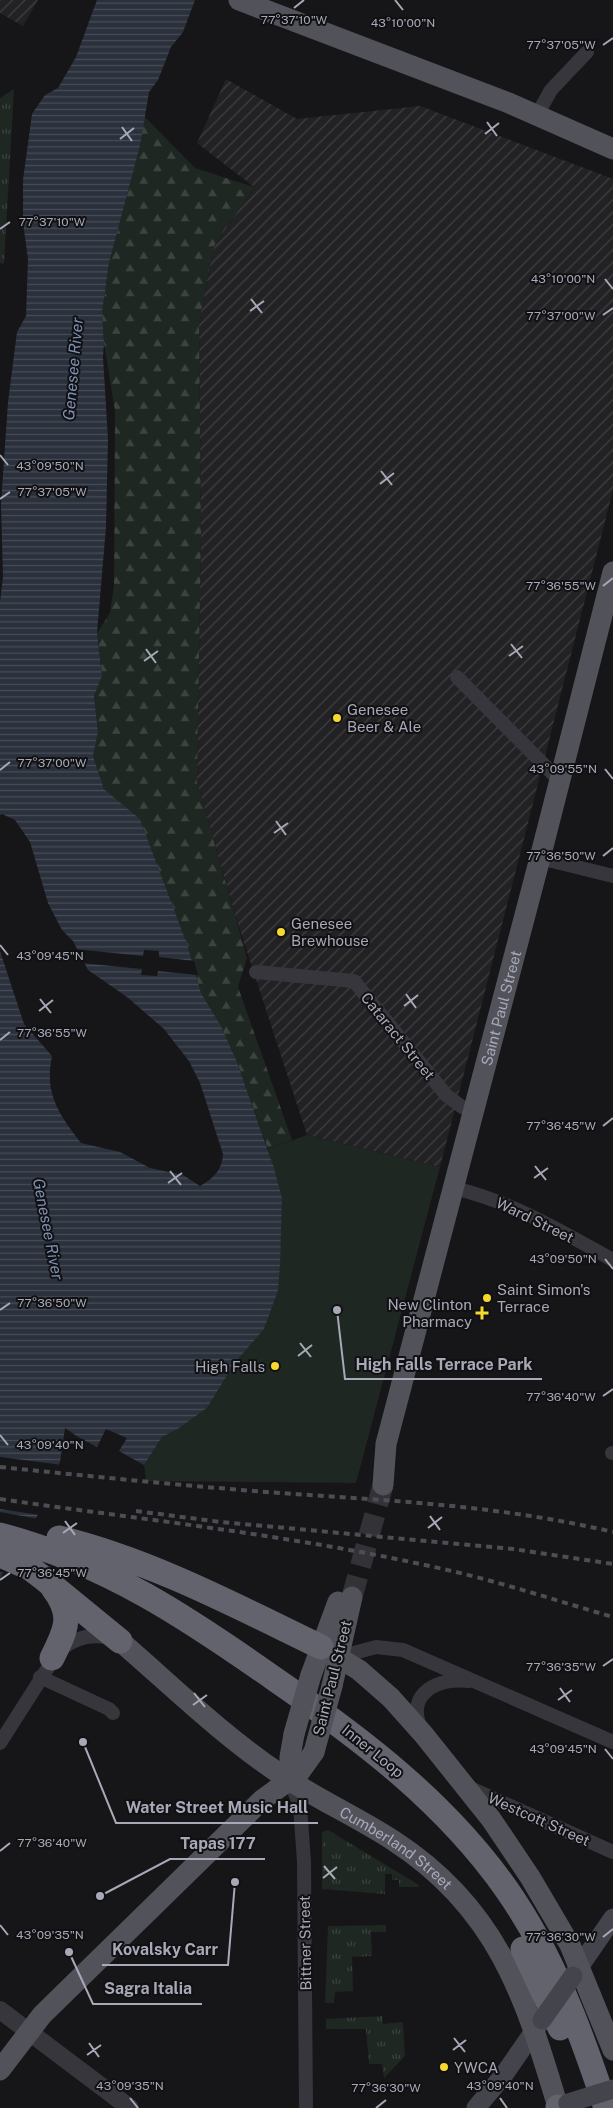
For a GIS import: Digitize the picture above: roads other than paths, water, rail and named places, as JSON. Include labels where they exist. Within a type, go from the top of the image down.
[{"type":"highway","points":[[0,1526],[16,1550],[63,1602],[67,1615],[63,1636],[46,1668]]},
{"type":"highway","name":"Inner Loop","points":[[0,1535],[16,1550],[97,1587],[179,1634],[323,1733],[422,1815],[468,1866],[508,1923],[531,1964],[561,2032],[566,2107]]},
{"type":"highway","points":[[16,1550],[88,1546],[142,1563],[209,1592],[330,1652]]},
{"type":"highway","name":"Inner Loop","points":[[16,1550],[104,1572],[186,1619],[335,1722],[378,1755],[432,1801],[480,1853],[534,1932],[566,1998],[606,2108]]},
{"type":"highway","points":[[43,1578],[120,1641]]},
{"type":"main road","points":[[239,0],[509,103],[613,149]]},
{"type":"main road","name":"Saint Paul Street","points":[[376,1484],[559,780],[606,624],[613,572]]},
{"type":"main road","name":"Saint Paul Street","points":[[0,2070],[42,2015],[262,1800],[290,1781],[305,1767],[314,1752],[332,1686],[330,1652],[346,1596]]},
{"type":"main road","name":"Cumberland Street","points":[[120,1641],[239,1743],[290,1781],[395,1841],[447,1884],[478,1919],[503,1956],[538,2025],[566,2107]]},
{"type":"main road","points":[[330,1652],[380,1688],[424,1735],[495,1825],[530,1876],[570,1944],[576,1971],[613,2050]]},
{"type":"main road","name":"Saint Paul Street","points":[[290,1781],[290,1757],[294,1734],[311,1674],[330,1652]]},
{"type":"main road","points":[[476,2108],[503,2076],[613,1918]]},
{"type":"main road","points":[[566,2107],[613,2089]]},
{"type":"street","points":[[537,115],[551,90],[587,52]]},
{"type":"street","points":[[457,677],[559,780]]},
{"type":"street","points":[[540,858],[613,876]]},
{"type":"street","name":"Cataract Street","points":[[256,972],[354,981],[446,1095],[462,1107],[473,1112]]},
{"type":"street","name":"Ward Street","points":[[454,1188],[488,1197],[524,1211],[613,1260]]},
{"type":"street","points":[[0,1744],[46,1668],[69,1643],[82,1638],[105,1636],[120,1641]]},
{"type":"street","points":[[330,1652],[376,1647],[396,1648],[613,1742]]},
{"type":"street","points":[[46,1668],[113,1713]]},
{"type":"street","points":[[424,1735],[416,1712],[418,1702],[424,1694],[435,1685],[443,1682],[460,1680],[477,1682]]},
{"type":"street","name":"Bittner Street","points":[[290,1781],[300,1806],[304,1862],[306,2108]]},
{"type":"street","name":"Westcott Street","points":[[465,1786],[613,1852]]},
{"type":"street","points":[[0,2010],[130,2108]]},
{"type":"water","name":"Genesee River","points":[[97,0],[195,0],[183,32],[171,47],[158,80],[149,92],[140,146],[109,263],[102,313],[108,439],[106,527],[97,633],[102,676],[94,696],[98,732],[93,756],[104,789],[140,819],[187,944],[201,993],[221,1026],[237,1062],[274,1168],[282,1198],[280,1264],[278,1291],[264,1329],[234,1364],[207,1408],[178,1429],[162,1437],[144,1465],[119,1451],[127,1438],[106,1429],[97,1447],[65,1428],[60,1462],[35,1521],[0,1578],[0,951],[24,1024],[52,1056],[50,1082],[55,1103],[66,1123],[81,1143],[120,1152],[150,1168],[183,1175],[200,1186],[209,1180],[219,1169],[223,1154],[200,1083],[189,1061],[164,1029],[127,997],[88,970],[73,941],[62,930],[48,903],[30,842],[15,820],[2,814],[0,815],[0,602],[3,577],[1,504],[8,402],[17,332],[26,316],[28,259],[23,223],[23,180],[32,114],[45,95],[58,88],[76,57]]},
{"type":"tunnel","points":[[352,1597],[383,1485]]},
{"type":"railway","points":[[0,1467],[220,1488],[454,1506],[534,1516],[613,1532]]},
{"type":"railway","points":[[0,1499],[272,1537],[380,1556],[479,1578],[613,1617]]},
{"type":"railway","points":[[136,1511],[221,1522],[513,1549],[613,1564]]},
{"type":"place","name":"Genesee Beer & Ale","points":[[337,718]]},
{"type":"place","name":"Genesee Brewhouse","points":[[281,932]]},
{"type":"place","name":"Saint Simon's Terrace","points":[[487,1298]]},
{"type":"place","name":"High Falls Terrace Park","points":[[337,1310]]},
{"type":"place","name":"New Clinton Pharmacy","points":[[482,1313]]},
{"type":"place","name":"High Falls","points":[[275,1366]]},
{"type":"place","name":"Water Street Music Hall","points":[[83,1742]]},
{"type":"place","name":"Kovalsky Carr","points":[[235,1882]]},
{"type":"place","name":"Tapas 177","points":[[100,1896]]},
{"type":"place","name":"Sagra Italia","points":[[69,1952]]},
{"type":"place","name":"YWCA","points":[[444,2067]]}]
